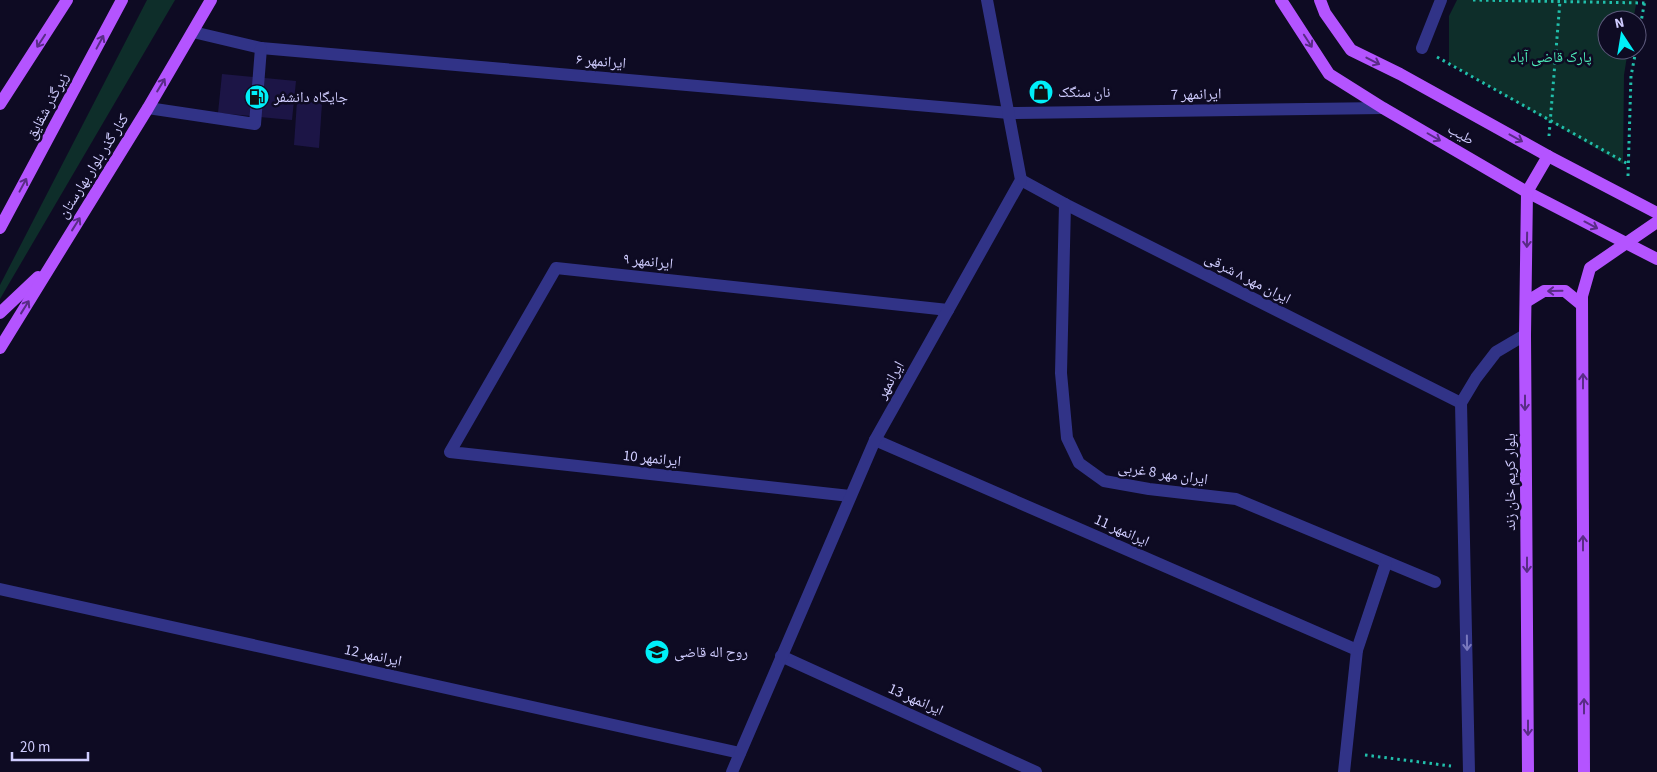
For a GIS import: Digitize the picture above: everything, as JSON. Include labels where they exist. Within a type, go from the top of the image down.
[{"type":"main road","points":[[0,104],[67,0]]},
{"type":"main road","name":"زیرگذر شقایق","points":[[0,228],[122,0]]},
{"type":"main road","name":"کنار گذر بلوار بهارستان","points":[[0,348],[148,108],[211,0]]},
{"type":"main road","name":"طیب","points":[[1281,0],[1329,74],[1383,108],[1527,192],[1657,259]]},
{"type":"main road","name":"طیب","points":[[1320,0],[1325,13],[1351,50],[1400,74],[1548,156],[1657,213]]},
{"type":"main road","points":[[1527,192],[1548,156]]},
{"type":"main road","name":"بلوار کریم خان زند","points":[[1527,192],[1525,335],[1528,772]]},
{"type":"main road","points":[[1584,772],[1582,296],[1590,268],[1657,222]]},
{"type":"main road","points":[[0,313],[51,265]]},
{"type":"main road","points":[[1526,302],[1544,291],[1565,291],[1582,305]]},
{"type":"street","points":[[988,0],[1021,180]]},
{"type":"street","points":[[1422,48],[1441,0]]},
{"type":"street","name":"ایرانمهر ۶","points":[[193,32],[261,48],[1009,113]]},
{"type":"street","points":[[148,108],[255,124],[261,48]]},
{"type":"street","name":"ایرانمهر 7","points":[[1009,113],[1383,108]]},
{"type":"street","name":"ایران مهر ٨ شرقی","points":[[1021,180],[1065,204],[1461,403]]},
{"type":"street","name":"ایرانمهر","points":[[732,772],[875,440],[1021,180]]},
{"type":"street","name":"ایران مهر 8 غربی","points":[[1065,204],[1061,373],[1067,438],[1079,463],[1104,481],[1149,489],[1236,499],[1435,582]]},
{"type":"street","name":"ایرانمهر ۹","points":[[450,452],[556,268],[948,310]]},
{"type":"street","points":[[1469,770],[1461,403],[1476,378],[1496,352],[1525,335]]},
{"type":"street","name":"ایرانمهر 11","points":[[875,440],[1357,650]]},
{"type":"street","name":"ایرانمهر 10","points":[[450,452],[850,496]]},
{"type":"street","points":[[1344,772],[1357,650],[1386,563]]},
{"type":"street","name":"ایرانمهر 12","points":[[0,589],[740,753]]},
{"type":"street","name":"ایرانمهر 13","points":[[781,656],[1036,772]]},
{"type":"path","points":[[1473,0],[1645,2]]},
{"type":"path","points":[[1548,156],[1560,1]]},
{"type":"path","points":[[1422,48],[1550,122],[1628,164]]},
{"type":"path","points":[[1627,198],[1631,76],[1634,60]]},
{"type":"path","points":[[1346,753],[1469,770]]},
{"type":"green space","points":[[147,0],[175,0],[0,299],[0,285]]},
{"type":"green space","name":"پارک قاضی آباد","points":[[1457,0],[1637,0],[1635,10],[1597,10],[1597,60],[1626,60],[1624,75],[1623,164],[1449,63],[1449,16]]},
{"type":"building","name":"جایگاه دانشفر","points":[[222,74],[296,81],[292,120],[218,113]]},
{"type":"building","points":[[297,101],[322,103],[319,148],[294,145]]},
{"type":"place","name":"نان سنگک","points":[[1041,92]]},
{"type":"place","name":"جایگاه دانشفر","points":[[257,97]]},
{"type":"place","name":"روح اله قاضی","points":[[657,652]]}]
